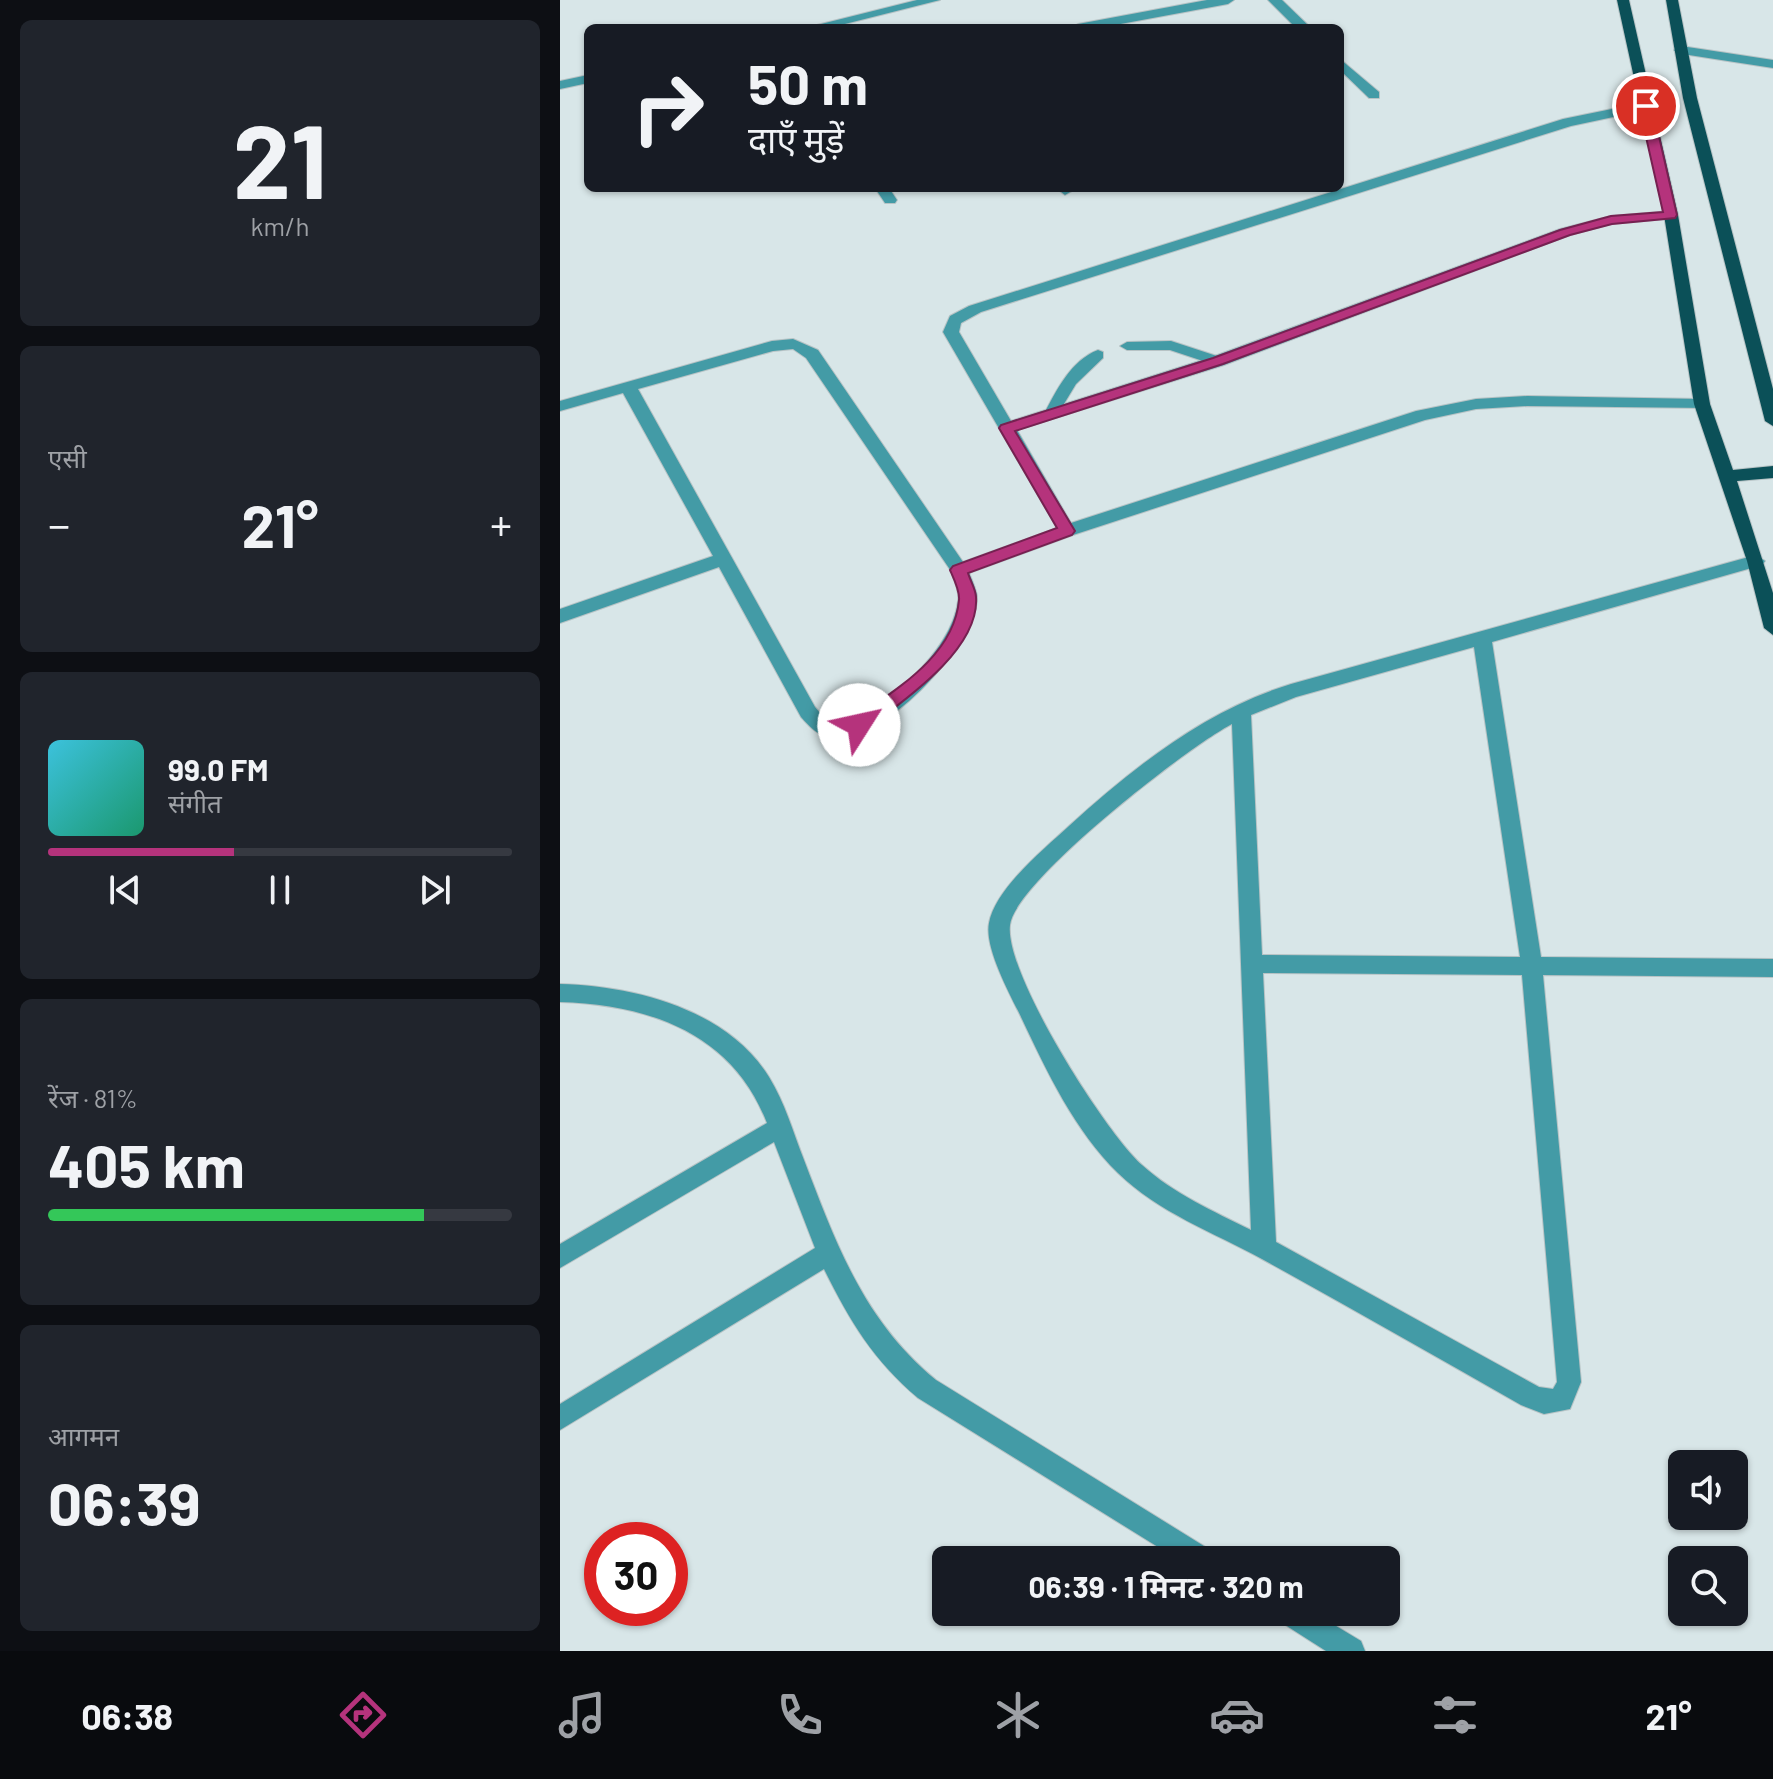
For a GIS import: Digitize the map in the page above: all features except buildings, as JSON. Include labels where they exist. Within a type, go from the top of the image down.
[{"type":"main road","points":[[1623,0],[1671,215],[1702,404],[1756,561],[1773,628]]},
{"type":"main road","points":[[1672,0],[1690,98],[1773,421]]},
{"type":"main road","points":[[1727,476],[1773,472]]},
{"type":"street","points":[[829,24],[934,0]]},
{"type":"street","points":[[1105,24],[1228,0]]},
{"type":"street","points":[[1274,0],[1300,24]]},
{"type":"street","points":[[1681,50],[1773,64]]},
{"type":"street","points":[[1344,67],[1374,95]]},
{"type":"street","points":[[560,85],[584,80]]},
{"type":"street","points":[[1067,531],[951,332],[951,325],[964,313],[1568,122],[1646,106]]},
{"type":"street","points":[[1006,428],[1218,361],[1565,232],[1611,220],[1671,215]]},
{"type":"street","points":[[560,406],[627,385],[772,346],[788,343],[804,347],[812,354],[959,570],[968,597],[962,621],[950,647],[921,679],[859,725],[834,732],[819,725],[808,712],[627,385]]},
{"type":"street","points":[[959,570],[1067,531],[1422,415],[1462,406],[1527,401],[1702,404]]},
{"type":"street","points":[[560,616],[724,559]]},
{"type":"street","points":[[1482,638],[1532,967],[1569,1382],[1561,1400],[1544,1402],[1264,1248],[1178,1205],[1121,1162],[1096,1130],[1052,1056],[998,937],[1003,909],[1076,832],[1151,767],[1197,734],[1241,710],[1291,691],[1756,561]]},
{"type":"street","points":[[1241,710],[1264,1248]]},
{"type":"street","points":[[1253,964],[1773,968]]},
{"type":"street","points":[[560,993],[581,993],[660,1010],[691,1021],[711,1032],[744,1059],[761,1083],[781,1126],[830,1252],[865,1322],[891,1358],[927,1389],[1180,1546]]},
{"type":"street","points":[[560,1257],[781,1126]]},
{"type":"street","points":[[560,1418],[830,1252]]},
{"type":"street","points":[[1311,1626],[1351,1651]]},
{"type":"lane","points":[[1127,346],[1171,345],[1218,361]]},
{"type":"lane","points":[[1051,414],[1068,382],[1082,366],[1098,355]]},
{"type":"route","points":[[859,725],[921,679],[950,647],[962,621],[968,597],[959,570],[1067,531],[1006,428],[1218,361],[1565,232],[1611,220],[1671,215],[1646,106]]}]
